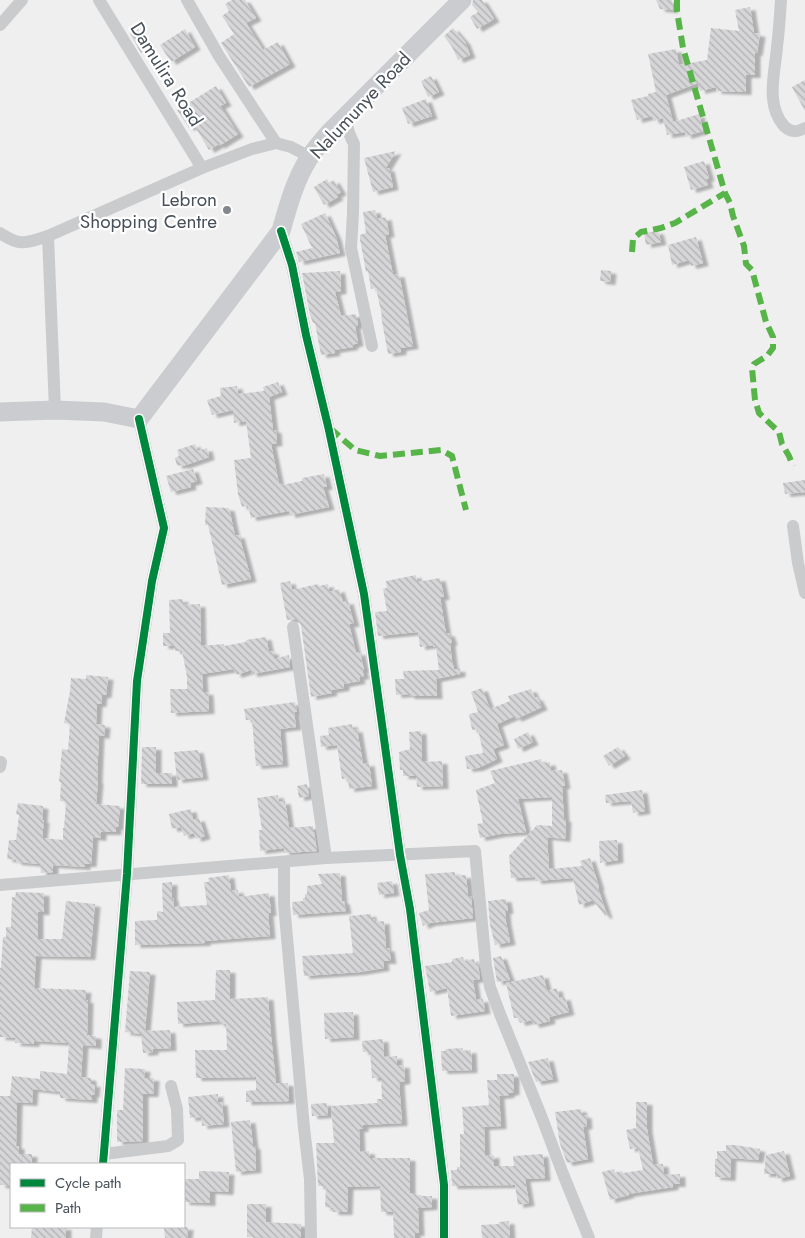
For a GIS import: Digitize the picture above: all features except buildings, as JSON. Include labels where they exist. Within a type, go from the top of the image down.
[{"type":"street","points":[[0,25],[22,0]]},
{"type":"street","name":"Damulira Road","points":[[99,0],[202,168]]},
{"type":"street","points":[[188,0],[219,56],[276,143]]},
{"type":"street","name":"Nalumunye Road","points":[[139,419],[281,231],[291,196],[299,177],[310,157],[328,133],[462,0]]},
{"type":"street","points":[[780,0],[779,27],[772,85],[774,108],[779,120],[788,130],[796,132],[805,128]]},
{"type":"street","points":[[345,117],[354,144],[351,248],[372,346]]},
{"type":"street","points":[[0,233],[20,243],[48,236],[202,168],[252,149],[276,143],[291,147],[310,157]]},
{"type":"street","points":[[281,231],[292,265],[364,594],[400,855],[410,909],[444,1185],[444,1238]]},
{"type":"street","points":[[48,236],[55,410]]},
{"type":"street","points":[[0,412],[55,410],[104,412],[139,419],[164,528],[152,581],[137,681],[127,874],[104,1159],[168,1146],[178,1140],[177,1109],[171,1086]]},
{"type":"street","points":[[793,526],[798,563],[805,592]]},
{"type":"street","points":[[293,627],[326,858]]},
{"type":"street","points":[[0,762],[0,767]]},
{"type":"street","points":[[0,885],[326,858],[474,851],[486,966],[490,987],[562,1174],[589,1238]]},
{"type":"street","points":[[284,862],[284,904],[310,1179],[311,1238]]},
{"type":"marked path","points":[[677,0],[683,48],[725,193],[744,246],[746,264],[752,270],[766,322],[773,337],[773,348],[767,356],[754,364],[752,368],[755,400],[759,413],[779,432],[782,444],[793,466]]},
{"type":"marked path","points":[[632,252],[633,239],[641,232],[675,223],[725,193]]},
{"type":"marked path","points":[[330,428],[355,450],[380,456],[441,450],[452,456],[466,510]]},
{"type":"cycle path","points":[[281,231],[292,265],[364,594],[400,855],[410,909],[444,1185],[444,1238]]},
{"type":"cycle path","points":[[103,1163],[127,874],[137,681],[152,581],[164,528],[139,419]]},
{"type":"place","name":"Lebron Shopping Centre","points":[[227,210]]}]
